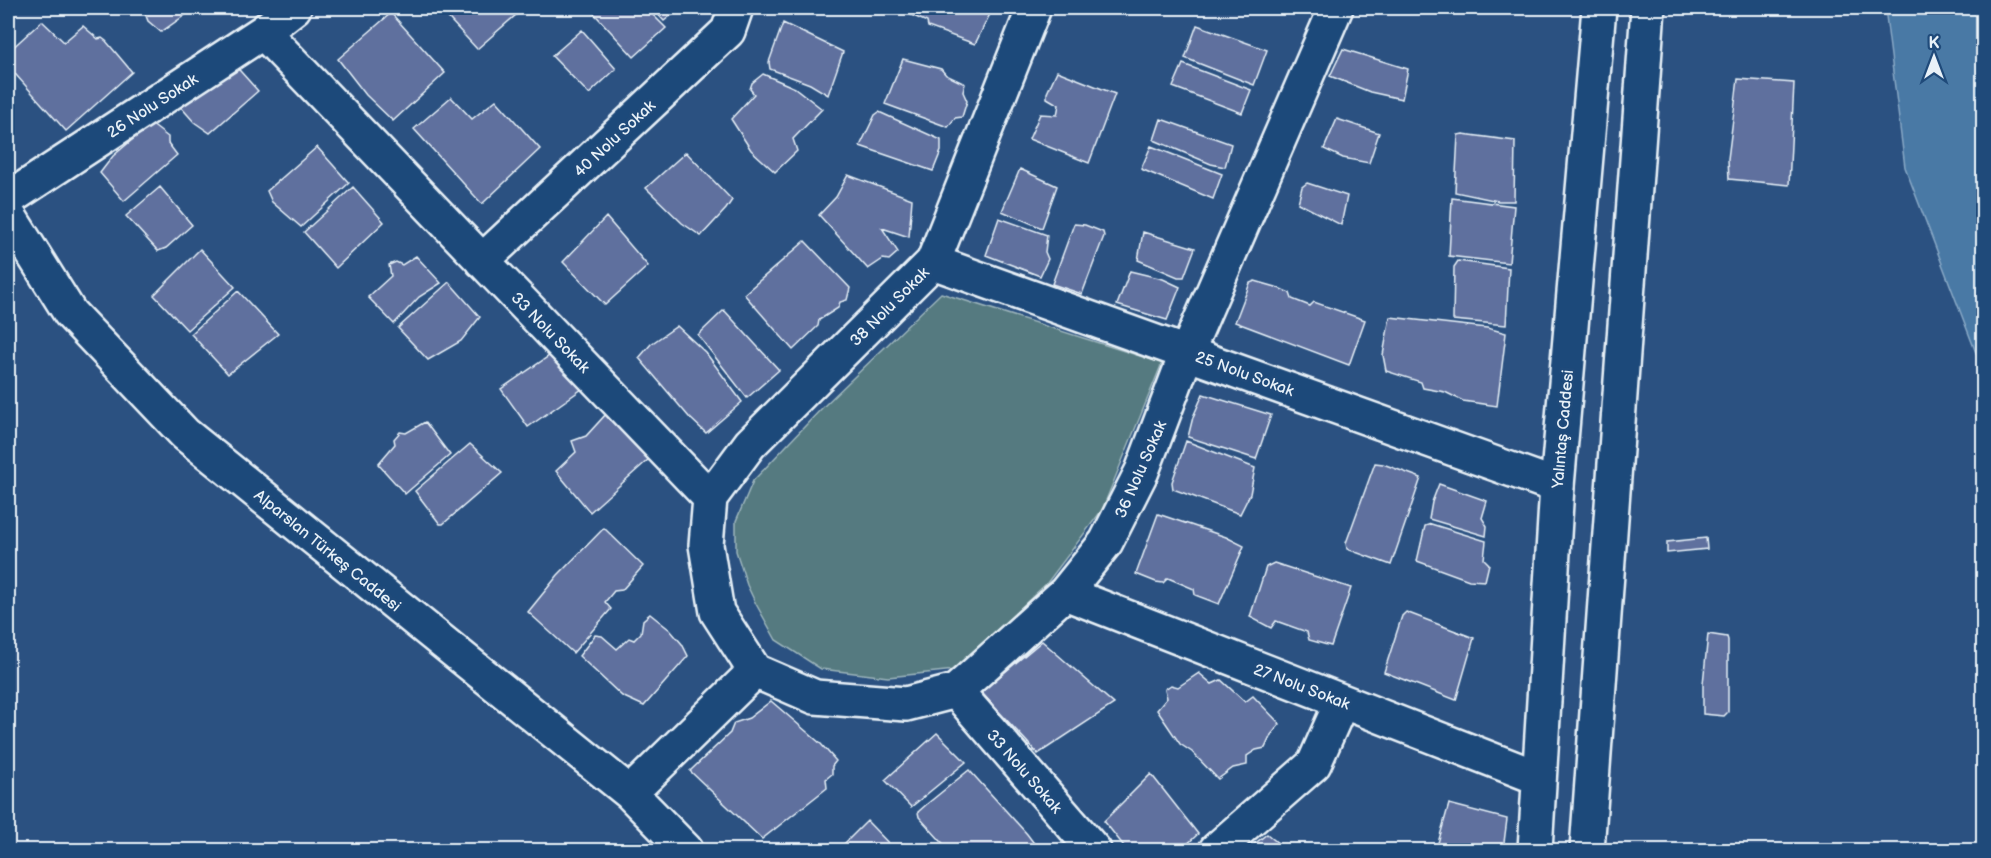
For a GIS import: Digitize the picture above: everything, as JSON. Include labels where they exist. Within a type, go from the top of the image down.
[{"type":"street","name":"26 Nolu Sokak","points":[[8,199],[263,32],[294,8]]},
{"type":"street","name":"40 Nolu Sokak","points":[[482,261],[728,32],[736,8]]},
{"type":"street","name":"38 Nolu Sokak","points":[[711,498],[750,444],[933,262],[1034,8]]},
{"type":"street","name":"36 Nolu Sokak","points":[[755,671],[814,698],[906,704],[956,691],[1065,593],[1106,542],[1137,481],[1187,352],[1336,8]]},
{"type":"street","name":"Yalıntaş Caddesi","points":[[1535,850],[1557,486],[1599,8]]},
{"type":"street","points":[[1587,850],[1648,8]]},
{"type":"street","name":"33 Nolu Sokak","points":[[263,32],[711,498]]},
{"type":"street","name":"Alparslan Türkeş Caddesi","points":[[8,214],[70,313],[185,434],[630,793],[686,850]]},
{"type":"street","name":"25 Nolu Sokak","points":[[933,262],[1557,486]]},
{"type":"street","points":[[630,793],[755,671],[717,612],[706,545],[711,498]]},
{"type":"street","name":"27 Nolu Sokak","points":[[1065,593],[1539,778]]},
{"type":"street","name":"33 Nolu Sokak","points":[[956,691],[1094,850]]},
{"type":"street","points":[[1216,850],[1314,764],[1342,701]]},
{"type":"green space","points":[[941,293],[1162,363],[1102,510],[1047,583],[955,670],[888,677],[821,669],[776,640],[747,585],[736,551],[736,521],[753,481],[823,407]]},
{"type":"water","points":[[1885,8],[1983,8],[1983,371],[1905,167]]},
{"type":"building","points":[[143,8],[195,8],[161,32],[148,21]]},
{"type":"building","points":[[439,8],[524,8],[477,49]]},
{"type":"building","points":[[589,8],[646,8],[666,28],[634,57]]},
{"type":"building","points":[[652,8],[680,8],[664,21]]},
{"type":"building","points":[[909,8],[993,8],[975,44],[928,27],[927,22],[907,13]]},
{"type":"building","points":[[391,13],[445,73],[393,121],[366,95],[338,59]]},
{"type":"building","points":[[42,21],[64,42],[83,26],[98,39],[102,38],[106,41],[132,72],[66,131],[8,66],[8,52]]},
{"type":"building","points":[[783,23],[843,52],[828,95],[810,84],[770,69],[769,62]]},
{"type":"building","points":[[1197,25],[1267,50],[1254,85],[1185,58]]},
{"type":"building","points":[[582,30],[616,69],[589,94],[552,56]]},
{"type":"building","points":[[1343,49],[1408,69],[1402,99],[1370,92],[1330,76]]},
{"type":"building","points":[[903,59],[941,69],[946,75],[965,84],[963,92],[967,101],[962,117],[955,118],[948,127],[885,104]]},
{"type":"building","points":[[232,62],[258,91],[210,133],[194,122],[180,106]]},
{"type":"building","points":[[1183,64],[1251,90],[1242,113],[1173,87]]},
{"type":"building","points":[[1057,71],[1115,94],[1089,163],[1029,139],[1040,114],[1057,115],[1059,105],[1047,98],[1047,93]]},
{"type":"building","points":[[763,74],[795,88],[822,109],[793,139],[797,151],[775,172],[751,150],[731,119],[754,94],[750,89],[752,83]]},
{"type":"building","points":[[1738,79],[1794,83],[1789,185],[1729,179],[1728,159]]},
{"type":"building","points":[[451,97],[472,119],[496,100],[540,149],[482,204],[414,129]]},
{"type":"building","points":[[879,112],[941,140],[941,151],[933,171],[860,146],[875,115]]},
{"type":"building","points":[[1161,119],[1231,144],[1225,167],[1211,164],[1154,140]]},
{"type":"building","points":[[1337,119],[1379,133],[1369,163],[1343,158],[1324,149]]},
{"type":"building","points":[[151,124],[168,137],[168,143],[177,155],[124,201],[100,173],[113,156]]},
{"type":"building","points":[[1458,135],[1515,141],[1514,201],[1498,201],[1455,192]]},
{"type":"building","points":[[1151,146],[1222,174],[1213,199],[1141,169]]},
{"type":"building","points":[[317,147],[349,183],[301,227],[272,202],[267,191]]},
{"type":"building","points":[[686,152],[732,200],[701,236],[682,223],[646,188]]},
{"type":"building","points":[[1020,169],[1057,186],[1042,228],[1002,211]]},
{"type":"building","points":[[848,175],[912,199],[909,237],[882,228],[898,252],[889,260],[883,259],[868,269],[819,215],[836,197]]},
{"type":"building","points":[[1307,183],[1347,196],[1341,225],[1298,203],[1302,187]]},
{"type":"building","points":[[160,187],[192,225],[166,248],[158,251],[126,216]]},
{"type":"building","points":[[353,187],[384,222],[336,268],[304,232]]},
{"type":"building","points":[[1452,198],[1514,206],[1509,263],[1449,256]]},
{"type":"building","points":[[606,217],[648,266],[605,305],[563,262]]},
{"type":"building","points":[[999,218],[1047,235],[1045,252],[1048,259],[1040,276],[986,255]]},
{"type":"building","points":[[1074,224],[1085,225],[1103,232],[1104,236],[1082,294],[1052,284]]},
{"type":"building","points":[[1143,232],[1195,248],[1184,277],[1178,277],[1138,260]]},
{"type":"building","points":[[805,241],[850,288],[847,300],[840,302],[838,308],[819,320],[818,326],[793,350],[744,294]]},
{"type":"building","points":[[200,249],[235,287],[187,330],[154,295]]},
{"type":"building","points":[[416,256],[441,283],[419,297],[394,324],[368,297],[391,276],[389,265],[396,262],[402,265]]},
{"type":"building","points":[[1458,261],[1509,268],[1506,325],[1453,320],[1454,267]]},
{"type":"building","points":[[1130,271],[1163,279],[1180,287],[1167,320],[1117,305]]},
{"type":"building","points":[[1255,281],[1290,293],[1292,299],[1310,306],[1314,302],[1365,320],[1349,365],[1235,322],[1250,283]]},
{"type":"building","points":[[449,282],[480,317],[461,341],[428,360],[398,328]]},
{"type":"building","points":[[238,291],[278,334],[228,374],[191,334]]},
{"type":"building","points":[[724,310],[779,370],[747,398],[698,335]]},
{"type":"building","points":[[1390,317],[1487,328],[1506,333],[1497,406],[1463,401],[1445,392],[1423,388],[1421,382],[1386,371],[1383,355]]},
{"type":"building","points":[[677,326],[706,353],[742,402],[706,433],[689,417],[639,358],[651,344]]},
{"type":"building","points":[[552,354],[589,384],[528,427],[501,389]]},
{"type":"building","points":[[1203,394],[1271,415],[1256,459],[1188,437],[1193,417]]},
{"type":"building","points":[[608,412],[649,459],[590,512],[556,471],[576,452],[572,441],[586,436]]},
{"type":"building","points":[[425,422],[450,455],[405,494],[378,464],[395,444],[394,439],[400,432],[406,433]]},
{"type":"building","points":[[1186,441],[1255,468],[1250,494],[1240,514],[1173,489],[1172,482]]},
{"type":"building","points":[[470,444],[502,473],[443,524],[440,524],[415,491]]},
{"type":"building","points":[[1375,463],[1421,478],[1391,565],[1347,549],[1346,543]]},
{"type":"building","points":[[1439,484],[1487,501],[1482,518],[1487,526],[1486,536],[1429,519]]},
{"type":"building","points":[[1158,514],[1226,537],[1244,546],[1219,604],[1195,595],[1194,589],[1168,578],[1163,583],[1136,574]]},
{"type":"building","points":[[1431,524],[1486,541],[1484,559],[1489,564],[1485,581],[1469,580],[1417,561],[1425,526]]},
{"type":"building","points":[[604,528],[643,566],[622,590],[614,591],[605,602],[611,609],[573,653],[528,612],[558,575]]},
{"type":"building","points":[[1706,538],[1707,549],[1667,553],[1667,542]]},
{"type":"building","points":[[1274,563],[1351,588],[1331,646],[1309,640],[1307,632],[1276,621],[1271,628],[1250,617],[1266,567]]},
{"type":"building","points":[[1406,612],[1474,638],[1456,700],[1384,672],[1402,616]]},
{"type":"building","points":[[650,614],[670,630],[682,644],[688,656],[644,706],[622,696],[579,656],[595,635],[602,636],[617,649],[629,638],[634,640],[641,633],[643,620]]},
{"type":"building","points":[[1708,634],[1727,637],[1728,640],[1728,712],[1724,716],[1703,714],[1703,684]]},
{"type":"building","points":[[1042,641],[1114,704],[1038,754],[981,692]]},
{"type":"building","points":[[1199,673],[1212,684],[1221,680],[1245,702],[1253,696],[1280,724],[1271,735],[1265,748],[1256,750],[1247,756],[1247,765],[1233,768],[1218,779],[1192,752],[1180,744],[1157,710],[1167,698],[1165,689],[1171,685],[1178,687]]},
{"type":"building","points":[[771,701],[821,744],[836,761],[832,766],[832,774],[826,779],[827,788],[762,839],[690,771],[730,733],[734,723],[749,718]]},
{"type":"building","points":[[937,733],[966,762],[911,807],[885,780]]},
{"type":"building","points":[[969,770],[1039,850],[949,850],[919,817],[918,812]]},
{"type":"building","points":[[1151,774],[1198,834],[1181,850],[1127,850],[1104,821]]},
{"type":"building","points":[[1449,804],[1507,819],[1503,850],[1436,850]]},
{"type":"building","points":[[867,821],[895,850],[838,850]]},
{"type":"building","points":[[1267,834],[1286,850],[1246,850],[1248,849]]}]
